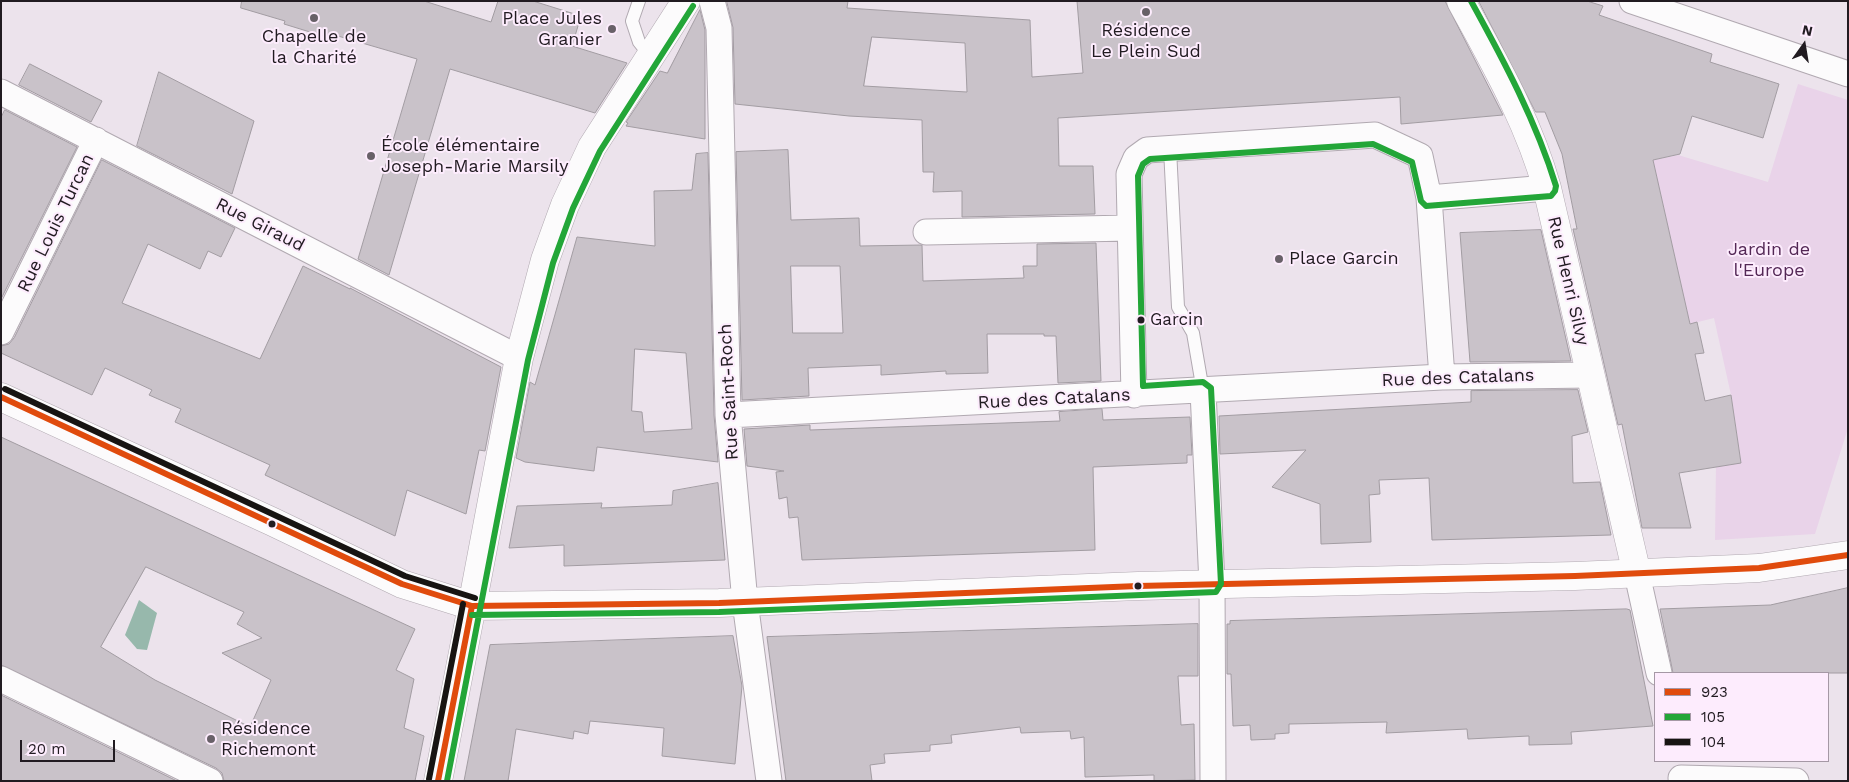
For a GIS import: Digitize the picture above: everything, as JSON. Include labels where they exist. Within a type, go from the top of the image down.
[{"type":"main road","points":[[438,781],[519,358],[546,260],[565,205],[592,147],[686,1]]},
{"type":"main road","name":"Rue Henri Silvy","points":[[1461,1],[1516,103],[1536,149],[1547,188],[1637,574]]},
{"type":"main road","points":[[1,397],[273,522],[402,584],[472,606],[745,602],[1212,584],[1637,574],[1759,568],[1848,555]]},
{"type":"street","name":"Rue Saint-Roch","points":[[712,1],[719,28],[728,415],[745,602],[769,781]]},
{"type":"street","points":[[1632,1],[1848,74]]},
{"type":"street","name":"Rue Giraud","points":[[1,92],[519,358]]},
{"type":"street","points":[[1134,394],[1128,174],[1136,158],[1147,150],[1375,136],[1420,156],[1430,198],[1442,377]]},
{"type":"street","name":"Rue Louis Turcan","points":[[1,332],[96,140]]},
{"type":"street","points":[[1430,198],[1547,188]]},
{"type":"street","points":[[926,232],[1130,228]]},
{"type":"street","name":"Rue des Catalans","points":[[728,415],[1442,377],[1590,375]]},
{"type":"street","points":[[1203,391],[1212,584],[1213,781]]},
{"type":"street","points":[[1637,574],[1659,672]]},
{"type":"street","points":[[1,679],[210,781]]},
{"type":"street","points":[[1680,773],[1796,781]]},
{"type":"lane","points":[[639,1],[632,21],[639,42],[650,57]]},
{"type":"lane","points":[[1170,149],[1178,307],[1193,333],[1203,391]]},
{"type":"green space","name":"Jardin de l'Europe","points":[[1798,84],[1848,100],[1848,428],[1815,534],[1715,540],[1716,465],[1741,461],[1731,395],[1714,318],[1690,324],[1653,160],[1678,155],[1768,182]]},
{"type":"shaded area","points":[[139,600],[157,613],[147,650],[137,649],[125,635]]},
{"type":"building","points":[[242,1],[424,1],[491,22],[498,1],[533,1],[581,16],[572,46],[627,63],[595,113],[450,69],[389,275],[358,259],[417,59],[338,36],[336,40],[284,24],[285,21],[241,8]]},
{"type":"building","points":[[727,1],[848,1],[847,8],[1030,20],[1032,77],[1083,73],[1077,1],[1445,1],[1503,115],[1401,124],[1400,97],[1058,118],[1059,166],[1093,166],[1095,214],[962,217],[962,191],[933,192],[934,172],[923,172],[922,120],[849,116],[735,104],[733,28]],"holes":[[[872,37],[965,43],[967,92],[864,86]]]},
{"type":"building","points":[[1479,1],[1587,1],[1603,6],[1599,15],[1712,54],[1710,62],[1779,84],[1763,138],[1692,116],[1680,154],[1653,160],[1690,324],[1697,322],[1704,353],[1695,354],[1705,401],[1731,395],[1741,463],[1679,473],[1691,528],[1642,528],[1622,424],[1618,425],[1573,229],[1577,229],[1562,154],[1545,112],[1536,112]]},
{"type":"building","points":[[700,10],[705,30],[705,139],[626,126],[628,123],[626,122],[660,71],[667,73]]},
{"type":"building","points":[[30,64],[102,101],[91,122],[19,85]]},
{"type":"building","points":[[159,72],[254,121],[232,194],[137,146]]},
{"type":"building","points":[[5,110],[77,147],[1,299],[1,118]]},
{"type":"building","points":[[788,150],[791,220],[859,218],[860,246],[922,245],[923,281],[1024,278],[1023,266],[1037,266],[1037,244],[1096,243],[1101,381],[1058,383],[1056,336],[1044,336],[1044,334],[987,334],[988,373],[946,374],[946,371],[881,375],[881,365],[808,368],[809,396],[742,400],[736,152]],"holes":[[[791,266],[840,266],[843,333],[793,333]]]},
{"type":"building","points":[[708,153],[714,415],[718,462],[597,447],[594,471],[525,462],[516,458],[530,382],[535,385],[577,237],[655,246],[654,191],[692,190],[696,154]],"holes":[[[635,349],[686,353],[692,429],[644,432],[642,412],[632,411]]]},
{"type":"building","points":[[102,160],[235,228],[221,257],[208,251],[200,269],[148,244],[122,303],[260,359],[303,266],[350,288],[501,367],[485,451],[479,450],[466,514],[407,490],[395,536],[265,475],[270,465],[175,422],[181,409],[149,395],[152,390],[105,368],[92,395],[1,353],[1,346],[9,344],[14,338]]},
{"type":"building","points":[[1541,230],[1571,361],[1470,362],[1460,233]]},
{"type":"building","points":[[1578,390],[1588,432],[1572,436],[1573,483],[1600,482],[1611,535],[1432,540],[1429,478],[1379,480],[1380,494],[1369,495],[1371,542],[1321,544],[1320,504],[1272,487],[1306,450],[1220,454],[1219,416],[1471,402],[1471,391]]},
{"type":"building","points":[[1102,409],[1103,420],[1190,417],[1192,455],[1187,455],[1187,463],[1093,467],[1095,550],[802,560],[798,517],[789,518],[787,497],[779,499],[776,472],[784,471],[747,466],[744,429],[810,425],[810,430],[1060,421],[1059,412]]},
{"type":"building","points":[[1,437],[415,629],[396,670],[414,679],[404,728],[424,736],[415,781],[224,781],[222,773],[216,768],[1,665]],"holes":[[[146,567],[244,612],[237,624],[262,638],[222,653],[271,680],[250,727],[155,680],[101,647]]]},
{"type":"building","points":[[718,483],[725,560],[564,566],[564,545],[509,548],[517,506],[602,503],[601,508],[672,505],[673,491]]},
{"type":"building","points":[[1848,588],[1848,673],[1673,672],[1660,609],[1770,605]]},
{"type":"building","points":[[1630,610],[1653,726],[1571,732],[1572,744],[1529,745],[1529,736],[1468,739],[1467,729],[1386,733],[1387,722],[1289,724],[1289,733],[1275,734],[1275,739],[1251,740],[1250,725],[1233,726],[1231,674],[1227,674],[1227,624],[1230,624],[1230,621]]},
{"type":"building","points":[[1198,624],[1198,676],[1178,676],[1181,725],[1194,724],[1195,780],[1154,781],[1154,775],[1085,777],[1084,737],[1071,739],[1070,731],[1021,733],[1020,727],[951,735],[952,743],[930,745],[930,751],[884,754],[885,763],[870,765],[872,781],[786,781],[767,637]]},
{"type":"building","points":[[733,636],[742,686],[735,764],[662,756],[664,728],[590,721],[588,734],[574,731],[573,739],[516,729],[508,781],[464,781],[490,645]]},
{"type":"building","points":[[1,695],[177,781],[1,781]]},
{"type":"transit line","name":"105","points":[[472,615],[719,612],[1216,592],[1221,584],[1211,388],[1203,382],[1143,386],[1138,176],[1143,164],[1150,159],[1373,144],[1412,162],[1421,201],[1426,206],[1551,196],[1556,186],[1539,138],[1507,69],[1471,1]]},
{"type":"transit line","name":"105","points":[[447,781],[528,360],[553,263],[573,208],[600,151],[693,6]]},
{"type":"transit line","name":"104","points":[[5,389],[405,576],[475,598]]},
{"type":"transit line","name":"923","points":[[1,397],[402,584],[472,606],[719,603],[1138,586],[1575,576],[1759,568],[1848,555]]},
{"type":"transit line","name":"104","points":[[429,779],[463,604]]},
{"type":"transit line","name":"923","points":[[438,781],[472,606]]},
{"type":"place","name":"Résidence Le Plein Sud","points":[[1146,12]]},
{"type":"place","name":"Chapelle de la Charité","points":[[314,18]]},
{"type":"place","name":"Place Jules Granier","points":[[612,29]]},
{"type":"place","name":"École élémentaire Joseph-Marie Marsily","points":[[371,156]]},
{"type":"place","name":"Place Garcin","points":[[1279,259]]},
{"type":"place","name":"Garcin","points":[[1141,320]]},
{"type":"place","name":"Résidence Richemont","points":[[211,739]]}]
